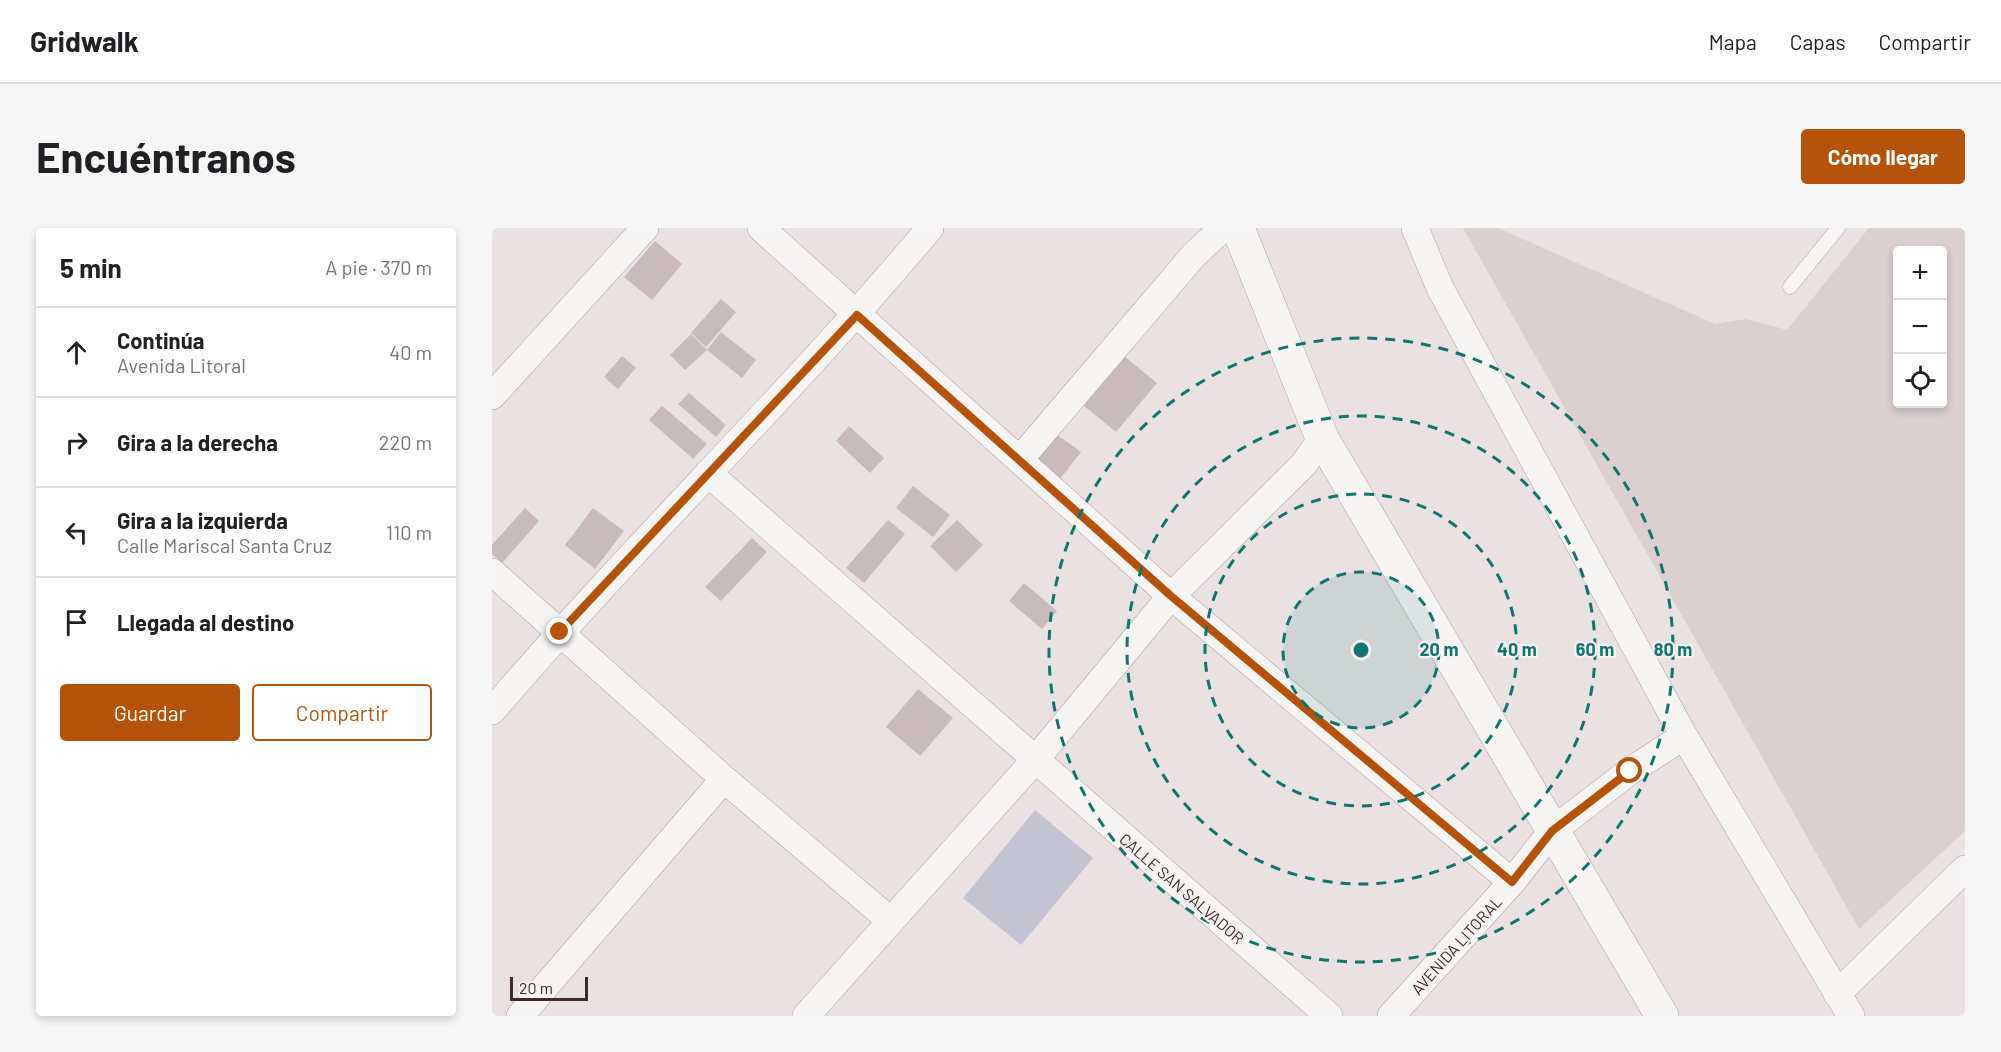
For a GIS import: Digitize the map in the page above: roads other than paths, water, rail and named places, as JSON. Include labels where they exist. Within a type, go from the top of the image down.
[{"type":"street","points":[[492,396],[645,228]]},
{"type":"street","points":[[761,228],[1171,596],[1512,882]]},
{"type":"street","points":[[492,711],[560,632],[857,315],[930,228]]},
{"type":"street","points":[[1020,459],[1194,255],[1223,228]]},
{"type":"street","points":[[1238,228],[1322,438],[1662,1016]]},
{"type":"street","points":[[1415,228],[1440,288],[1684,736],[1851,1016]]},
{"type":"street","points":[[806,1016],[1035,760],[1171,596],[1304,464],[1322,438]]},
{"type":"street","name":"CALLE SAN SALVADOR","points":[[708,473],[1329,1016]]},
{"type":"street","points":[[492,572],[724,779],[891,921]]},
{"type":"street","name":"AVENIDA LITORAL","points":[[1391,1016],[1512,882],[1552,831],[1630,771],[1684,736]]},
{"type":"street","points":[[520,1016],[724,779]]},
{"type":"street","points":[[1837,994],[1965,869]]},
{"type":"lane","points":[[1790,287],[1838,228]]}]
